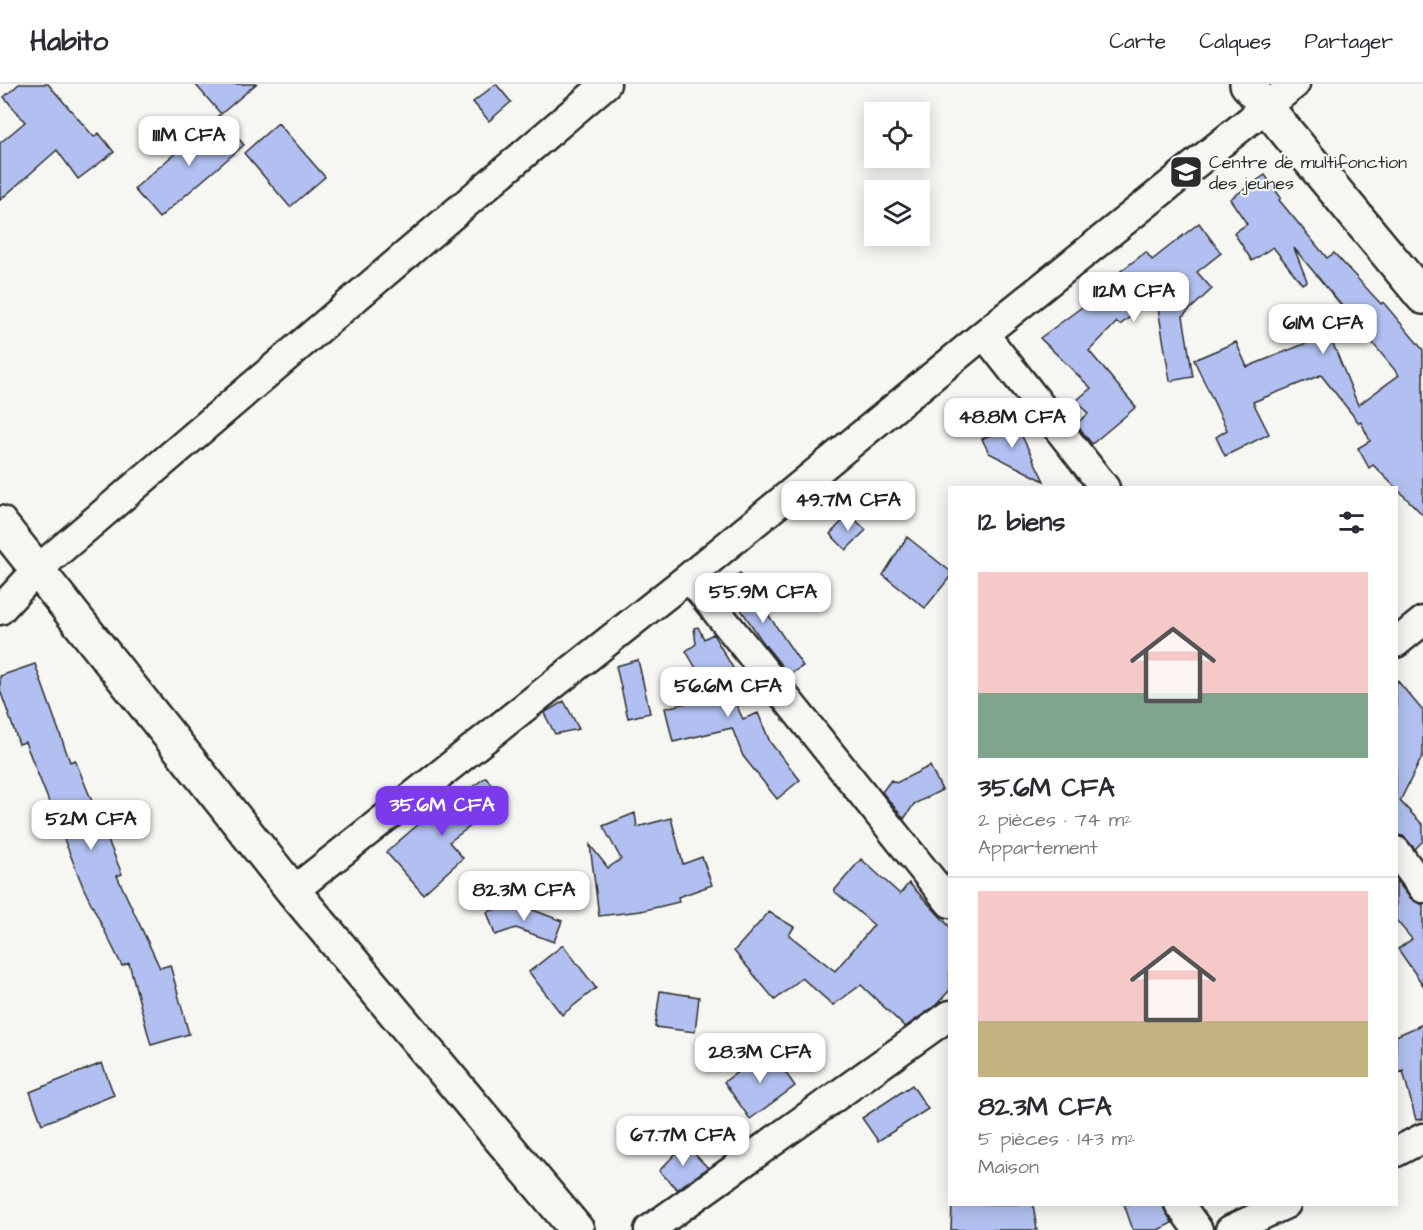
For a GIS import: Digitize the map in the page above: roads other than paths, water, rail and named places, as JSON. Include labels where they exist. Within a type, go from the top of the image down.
[{"type":"main road","points":[[1256,95],[1416,287]]},
{"type":"main road","points":[[0,523],[293,891],[577,1230]]},
{"type":"street","points":[[0,610],[37,570],[606,84]]},
{"type":"street","points":[[293,891],[689,578],[984,334],[1256,95],[1295,84]]},
{"type":"street","points":[[984,334],[1103,486]]},
{"type":"street","points":[[689,578],[948,901]]},
{"type":"street","points":[[1398,641],[1423,621]]},
{"type":"street","points":[[649,1230],[948,1017]]},
{"type":"street","points":[[1398,1151],[1423,1138]]},
{"type":"street","points":[[1180,1206],[1198,1230]]},
{"type":"street","points":[[1230,1230],[1282,1206]]},
{"type":"place","name":"Centre de multifonction des jeunes","points":[[1186,172]]}]
